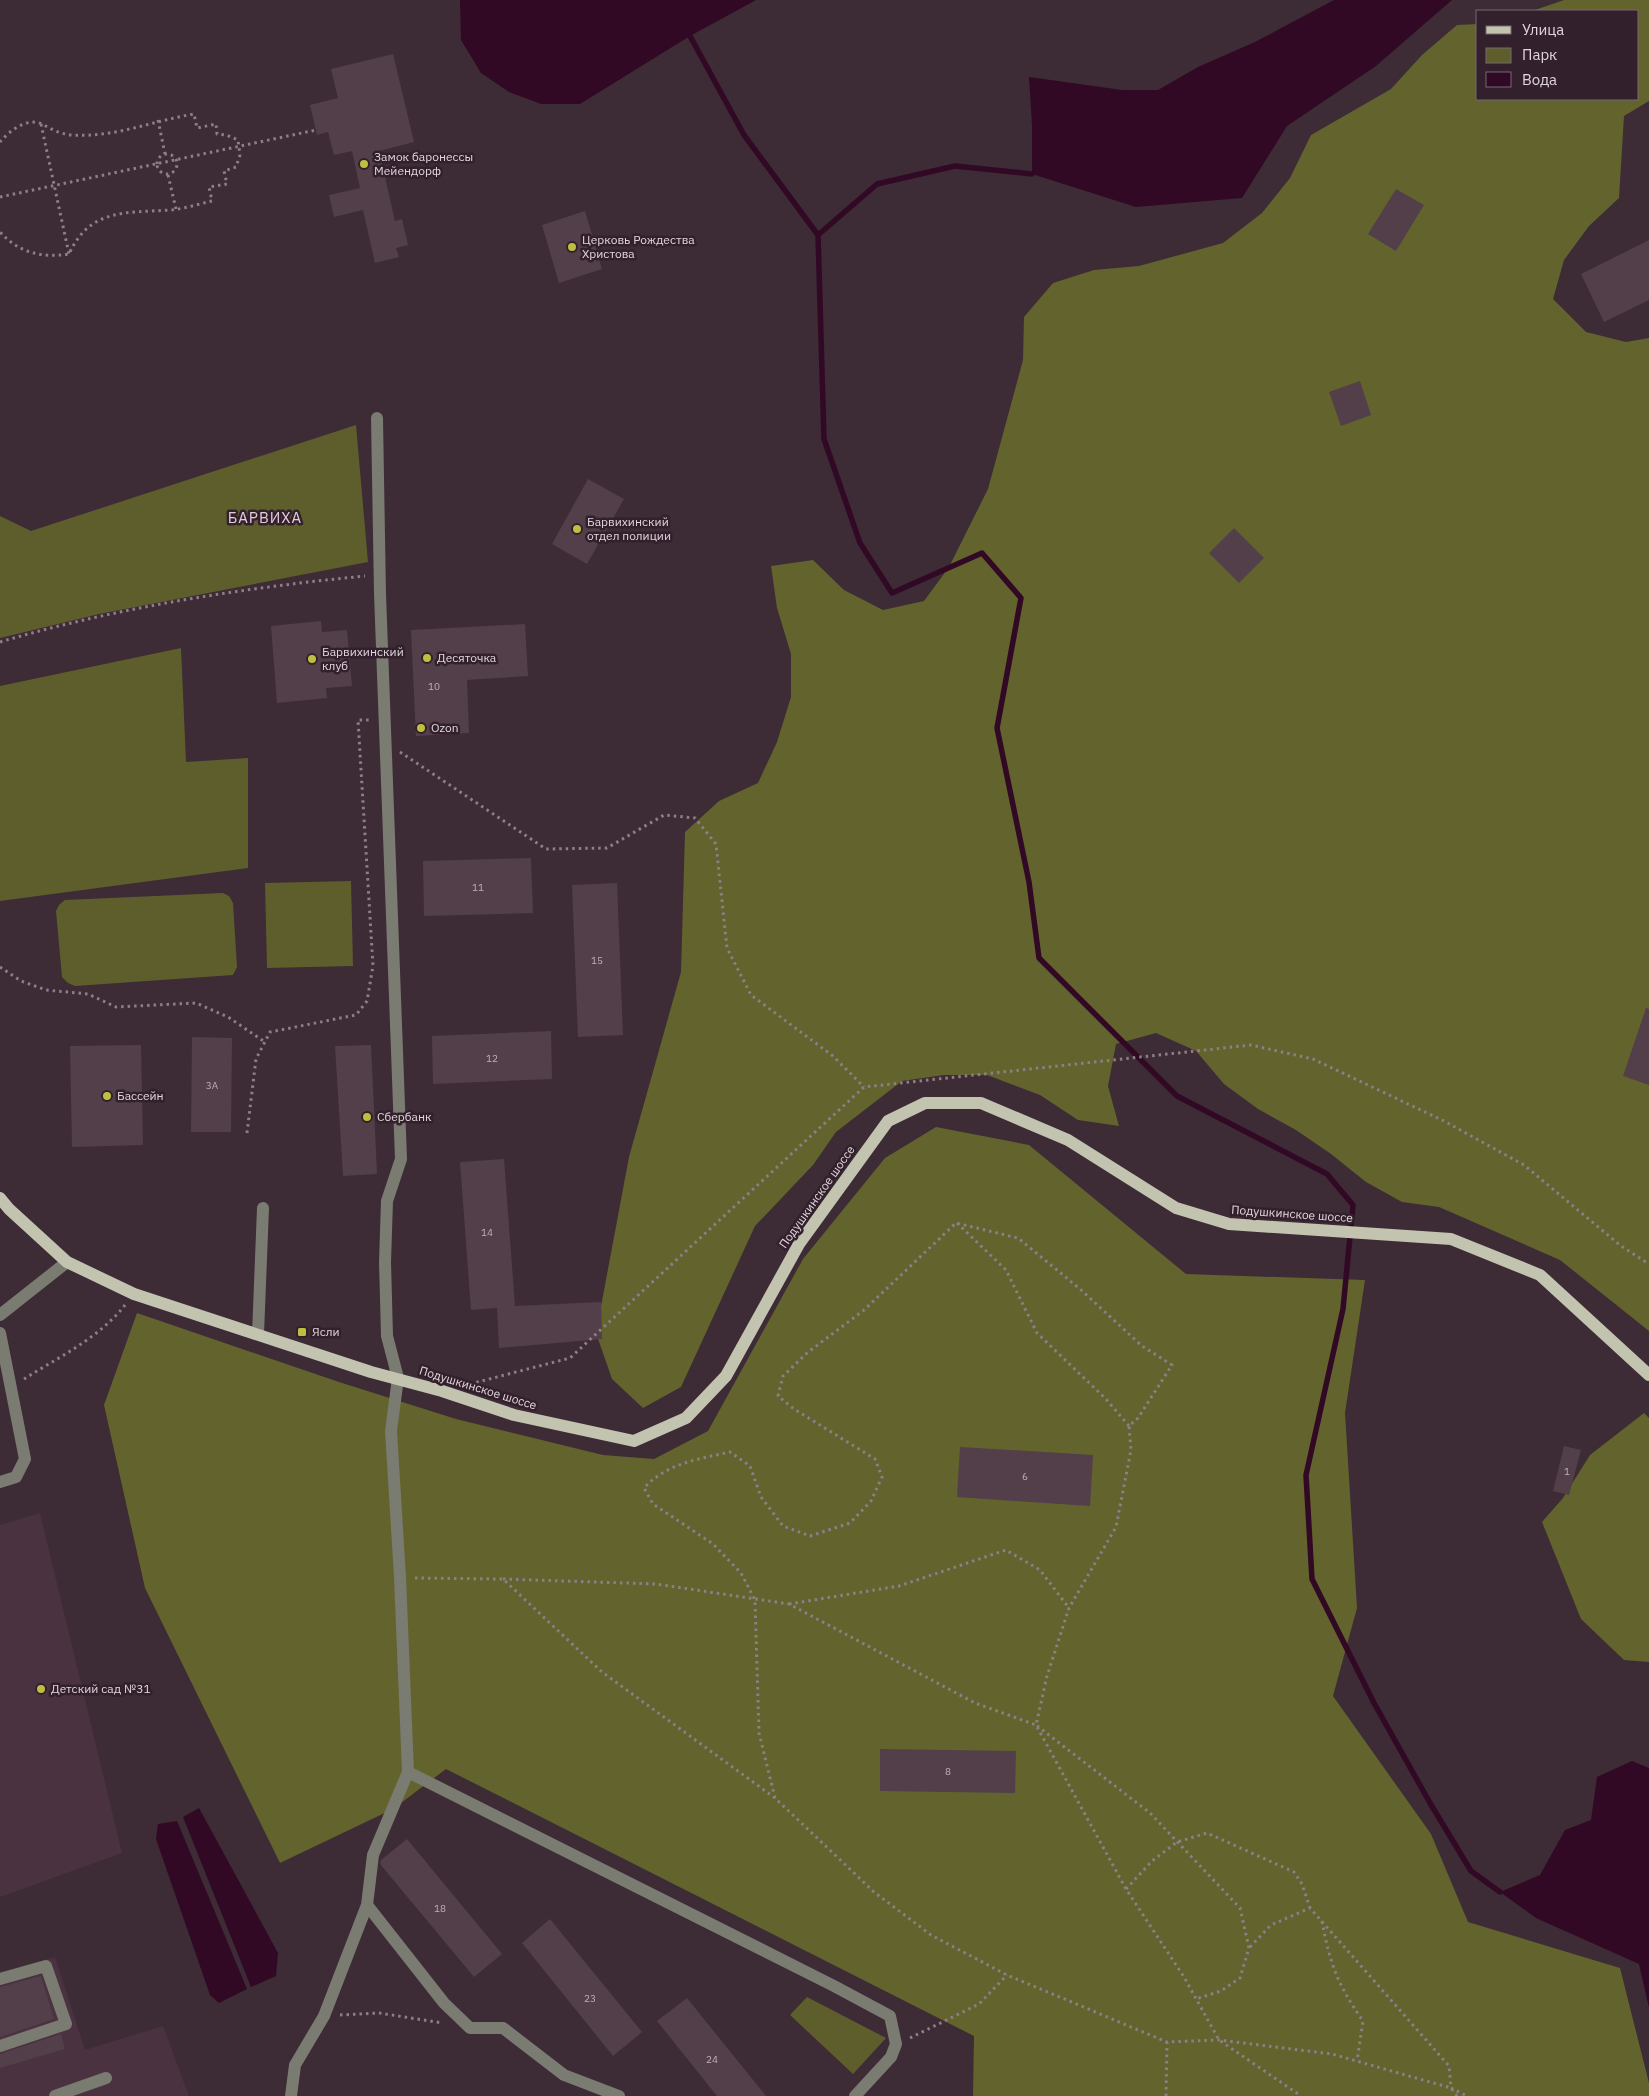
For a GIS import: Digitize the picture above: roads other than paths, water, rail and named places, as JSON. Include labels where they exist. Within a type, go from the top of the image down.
[{"type":"main road","name":"Подушкинское шоссе","points":[[0,1198],[8,1209],[67,1262],[134,1294],[514,1415],[634,1441],[686,1418],[726,1376],[799,1244],[888,1121],[925,1103],[981,1103],[1068,1140],[1176,1208],[1229,1224],[1451,1239],[1540,1275],[1649,1375]]},
{"type":"street","points":[[291,2096],[295,2065],[324,2016],[367,1905],[373,1855],[408,1772],[400,1577],[391,1431],[398,1378],[387,1336],[384,1262],[387,1201],[401,1159],[380,574],[377,418]]},
{"type":"street","points":[[258,1334],[263,1208]]},
{"type":"street","points":[[0,1315],[67,1262]]},
{"type":"street","points":[[0,1333],[25,1459],[16,1477],[0,1482]]},
{"type":"street","points":[[408,1772],[826,1981],[890,2016],[896,2044],[891,2057],[855,2096]]},
{"type":"street","points":[[367,1905],[444,2003],[470,2028],[503,2028],[564,2075],[619,2096]]},
{"type":"street","points":[[0,1979],[46,1966],[66,2024],[0,2046]]},
{"type":"street","points":[[55,2096],[106,2078]]},
{"type":"water","points":[[460,0],[756,0],[690,36],[580,104],[541,104],[509,92],[481,73],[461,40]]},
{"type":"water","points":[[1334,0],[1452,0],[1376,66],[1287,126],[1242,198],[1136,207],[1032,174],[1032,125],[1029,77],[1122,90],[1158,90],[1198,67],[1255,42]]},
{"type":"water","points":[[1632,1761],[1649,1768],[1649,2008],[1639,1964],[1536,1918],[1500,1892],[1540,1875],[1565,1830],[1591,1820],[1597,1777]]},
{"type":"water","points":[[199,1808],[278,1953],[276,1976],[251,1987],[183,1817]]},
{"type":"water","points":[[177,1821],[247,1989],[219,2003],[210,1995],[156,1839],[158,1824]]},
{"type":"waterway","points":[[690,36],[744,135],[818,235]]},
{"type":"waterway","points":[[1032,174],[955,166],[877,184],[818,235],[824,439],[860,543],[892,593],[982,553],[1021,598],[997,728],[1029,882],[1039,958],[1177,1096],[1327,1174],[1353,1205],[1343,1309],[1306,1475],[1312,1579],[1374,1703],[1430,1803],[1471,1871],[1500,1892]]},
{"type":"place","name":"Замок баронессы Мейендорф","points":[[364,164]]},
{"type":"place","name":"Церковь Рождества Христова","points":[[572,247]]},
{"type":"place","name":"Барвихинский отдел полиции","points":[[577,529]]},
{"type":"place","name":"Десяточка","points":[[427,658]]},
{"type":"place","name":"Барвихинский клуб","points":[[312,659]]},
{"type":"place","name":"Ozon","points":[[421,728]]},
{"type":"place","name":"Бассейн","points":[[107,1096]]},
{"type":"place","name":"Сбербанк","points":[[367,1117]]},
{"type":"place","name":"Ясли","points":[[302,1332]]},
{"type":"place","name":"Детский сад №31","points":[[41,1689]]},
{"type":"district","name":"БАРВИХА","points":[[265,518]]}]
